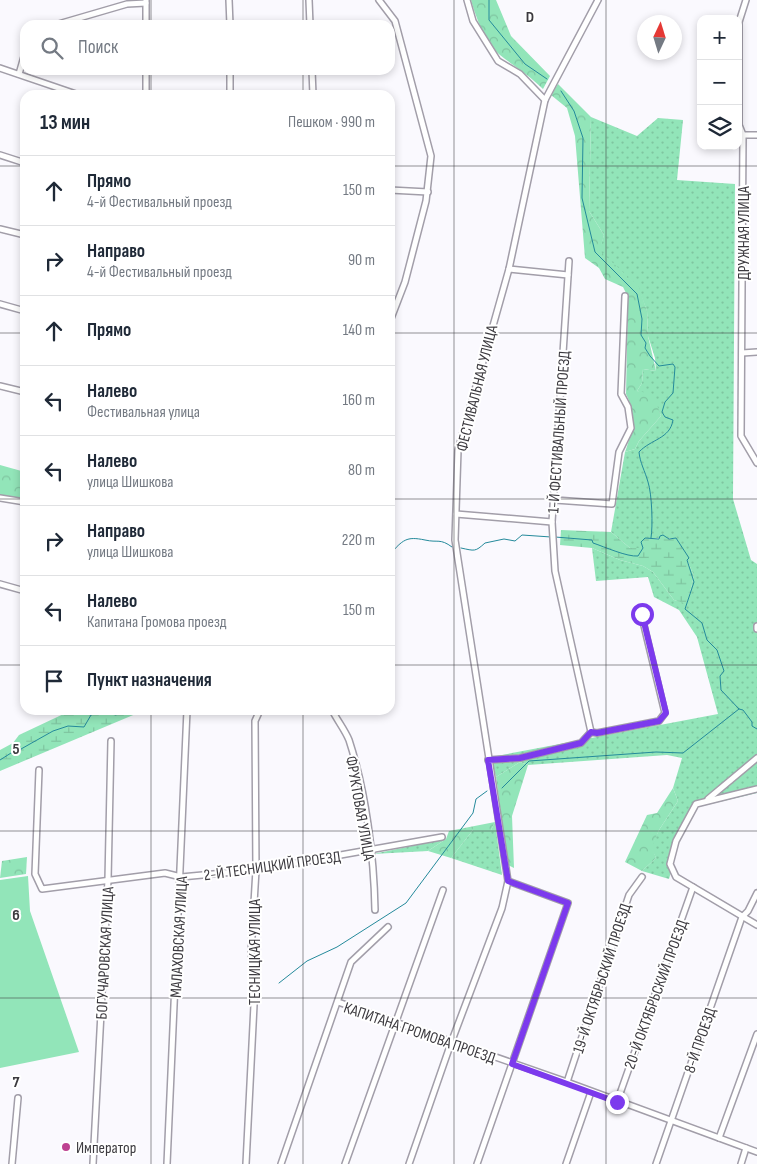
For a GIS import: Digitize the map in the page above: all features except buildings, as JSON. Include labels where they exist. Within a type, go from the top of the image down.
[{"type":"street","points":[[230,0],[230,20]]},
{"type":"street","points":[[310,0],[310,20]]},
{"type":"street","points":[[379,0],[394,20]]},
{"type":"street","points":[[467,0],[473,21],[498,61],[520,74],[545,100]]},
{"type":"street","name":"ФЕСТИВАЛЬНАЯ УЛИЦА","points":[[508,881],[455,540],[458,450],[509,269],[545,100],[598,0]]},
{"type":"street","name":"ДРУЖНАЯ УЛИЦА","points":[[746,0],[739,22],[739,125],[743,135],[741,436],[757,464]]},
{"type":"street","points":[[71,20],[127,4],[146,2],[146,20]]},
{"type":"street","points":[[395,21],[431,156],[428,192],[405,282],[395,308]]},
{"type":"street","points":[[0,68],[19,74],[20,70]]},
{"type":"street","points":[[22,75],[65,90]]},
{"type":"street","points":[[146,75],[146,90]]},
{"type":"street","points":[[230,75],[230,90]]},
{"type":"street","points":[[312,75],[313,90]]},
{"type":"street","points":[[743,135],[757,135]]},
{"type":"street","points":[[0,156],[20,162]]},
{"type":"street","points":[[395,190],[428,192]]},
{"type":"street","points":[[0,229],[20,234]]},
{"type":"street","name":"1-Й ФЕСТИВАЛЬНЫЙ ПРОЕЗД","points":[[456,514],[552,522],[555,500],[569,261]]},
{"type":"street","points":[[509,269],[568,274]]},
{"type":"street","points":[[555,500],[612,504],[619,452],[631,428],[628,407],[621,394],[625,296]]},
{"type":"street","points":[[0,304],[20,310]]},
{"type":"street","points":[[742,353],[757,352]]},
{"type":"street","points":[[0,386],[20,391]]},
{"type":"street","points":[[0,498],[20,501]]},
{"type":"street","points":[[552,522],[555,571],[591,732]]},
{"type":"street","points":[[0,584],[20,590]]},
{"type":"street","points":[[591,732],[597,733],[659,721],[666,713],[642,614]]},
{"type":"street","name":"МАЛАХОВСКАЯ УЛИЦА","points":[[167,1164],[187,715]]},
{"type":"street","name":"ТЕСНИЦКАЯ УЛИЦА","points":[[246,1164],[255,985],[251,953],[256,870],[255,721],[258,715]]},
{"type":"street","name":"ФРУКТОВАЯ УЛИЦА","points":[[335,715],[348,738],[363,797],[375,910]]},
{"type":"street","points":[[488,760],[520,758],[581,743],[591,732]]},
{"type":"street","name":"БОГУЧАРОВСКАЯ УЛИЦА","points":[[94,1164],[108,880],[111,741]]},
{"type":"street","points":[[706,801],[757,758]]},
{"type":"street","name":"2-Й ТЕСНИЦКИЙ ПРОЕЗД","points":[[39,770],[35,874],[42,889],[164,873],[181,877],[256,870],[442,837]]},
{"type":"street","points":[[757,789],[696,804],[676,841],[670,864],[676,877],[757,925]]},
{"type":"street","name":"19-Й ОКТЯБРЬСКИЙ ПРОЕЗД","points":[[567,1082],[629,895],[642,877]]},
{"type":"street","points":[[410,1164],[451,1043],[502,908],[508,881],[568,903],[476,1164]]},
{"type":"street","name":"20-Й ОКТЯБРЬСКИЙ ПРОЕЗД","points":[[617,1102],[693,887]]},
{"type":"street","points":[[345,1164],[443,890]]},
{"type":"street","name":"8-Й ПРОЕЗД","points":[[656,1164],[742,916],[748,911],[757,893]]},
{"type":"street","points":[[281,1164],[351,962],[388,927]]},
{"type":"street","name":"КАПИТАНА ГРОМОВА ПРОЕЗД","points":[[338,1002],[567,1082],[757,1152]]},
{"type":"street","points":[[719,1138],[757,1034]]},
{"type":"street","points":[[566,1164],[591,1092]]},
{"type":"street","points":[[12,1164],[18,1098]]},
{"type":"street","points":[[740,1164],[746,1148]]},
{"type":"green space","points":[[471,0],[496,0],[511,36],[550,76],[543,89],[495,50],[482,29]]},
{"type":"green space","points":[[558,84],[591,117],[589,211],[604,235],[600,251],[639,287],[647,311],[648,336],[656,371],[643,369],[642,383],[637,391],[653,394],[661,416],[639,441],[635,449],[625,452],[633,423],[632,409],[626,394],[628,297],[623,287],[605,279],[599,268],[585,258],[575,136],[567,108],[551,95]]},
{"type":"green space","points":[[591,117],[637,136],[658,118],[683,120],[677,180],[735,184],[733,499],[751,560],[757,564],[757,793],[698,807],[679,842],[669,879],[642,871],[656,858],[651,847],[659,830],[678,801],[673,788],[682,758],[667,755],[528,765],[520,762],[496,777],[491,757],[718,714],[697,637],[679,610],[654,597],[648,577],[596,581],[592,548],[620,560],[643,566],[653,572],[674,600],[687,603],[694,576],[687,560],[688,558],[676,538],[645,538],[643,548],[630,548],[611,532],[625,452],[635,449],[639,441],[661,416],[652,400],[637,391],[642,383],[643,369],[656,371],[655,358],[648,336],[647,311],[638,287],[599,251],[604,235],[589,211]]},
{"type":"green space","points":[[0,465],[20,471],[20,499],[0,495]]},
{"type":"green space","points":[[561,530],[611,532],[630,548],[643,548],[641,542],[645,538],[659,539],[663,535],[669,539],[676,538],[689,558],[687,560],[694,576],[687,604],[674,600],[653,572],[643,566],[620,560],[592,548],[560,545]]},
{"type":"green space","points":[[61,715],[133,715],[0,771],[0,750],[13,743],[19,735]]},
{"type":"green space","points":[[520,762],[528,765],[512,816],[514,868],[508,865],[496,777]]},
{"type":"green space","points":[[673,788],[678,801],[659,830],[652,847],[656,858],[642,871],[625,862],[647,815],[657,813]]},
{"type":"green space","points":[[495,822],[502,875],[451,858],[473,830],[491,830]]},
{"type":"green space","points":[[495,822],[491,830],[473,830],[451,858],[428,851],[446,839],[449,831]]},
{"type":"green space","points":[[446,839],[428,851],[373,854]]},
{"type":"green space","points":[[27,857],[26,874],[0,878],[2,861]]},
{"type":"green space","points":[[28,876],[30,911],[79,1052],[0,1068],[0,880]]},
{"type":"waterway","points":[[489,0],[489,20],[525,64],[547,79]]},
{"type":"waterway","points":[[561,91],[574,111],[583,138],[582,198],[595,252],[637,294],[642,319],[641,335],[650,356],[659,366],[673,364],[675,367],[673,393],[665,402],[662,412],[665,417],[673,420],[671,426],[664,435],[639,452],[650,494],[651,538]]},
{"type":"waterway","points":[[461,548],[474,550],[485,543],[504,539],[515,541],[522,535],[551,537]]},
{"type":"waterway","points":[[555,537],[592,540],[593,543],[628,555],[638,556],[643,548],[641,542],[645,538],[659,539],[663,535],[669,539],[676,538],[689,558],[687,560],[694,582],[685,609],[702,623],[707,640],[717,650],[724,671],[720,676],[721,690],[739,709],[743,710],[752,722],[752,726],[757,729]]},
{"type":"waterway","points":[[395,549],[402,542],[409,539],[442,542],[452,547]]},
{"type":"waterway","points":[[502,788],[529,761],[656,752],[683,753],[739,709]]},
{"type":"waterway","points":[[0,760],[11,753],[18,754],[21,749],[53,731],[68,726],[84,727],[91,715]]},
{"type":"waterway","points":[[279,983],[307,961],[337,947],[406,903],[473,813],[476,799],[487,791]]},
{"type":"place","name":"Император","points":[[66,1147]]},
{"type":"route","points":[[617,1102],[567,1082],[512,1064],[568,903],[508,881],[488,760],[520,758],[581,743],[591,732],[597,733],[659,721],[666,713],[642,614]]}]
